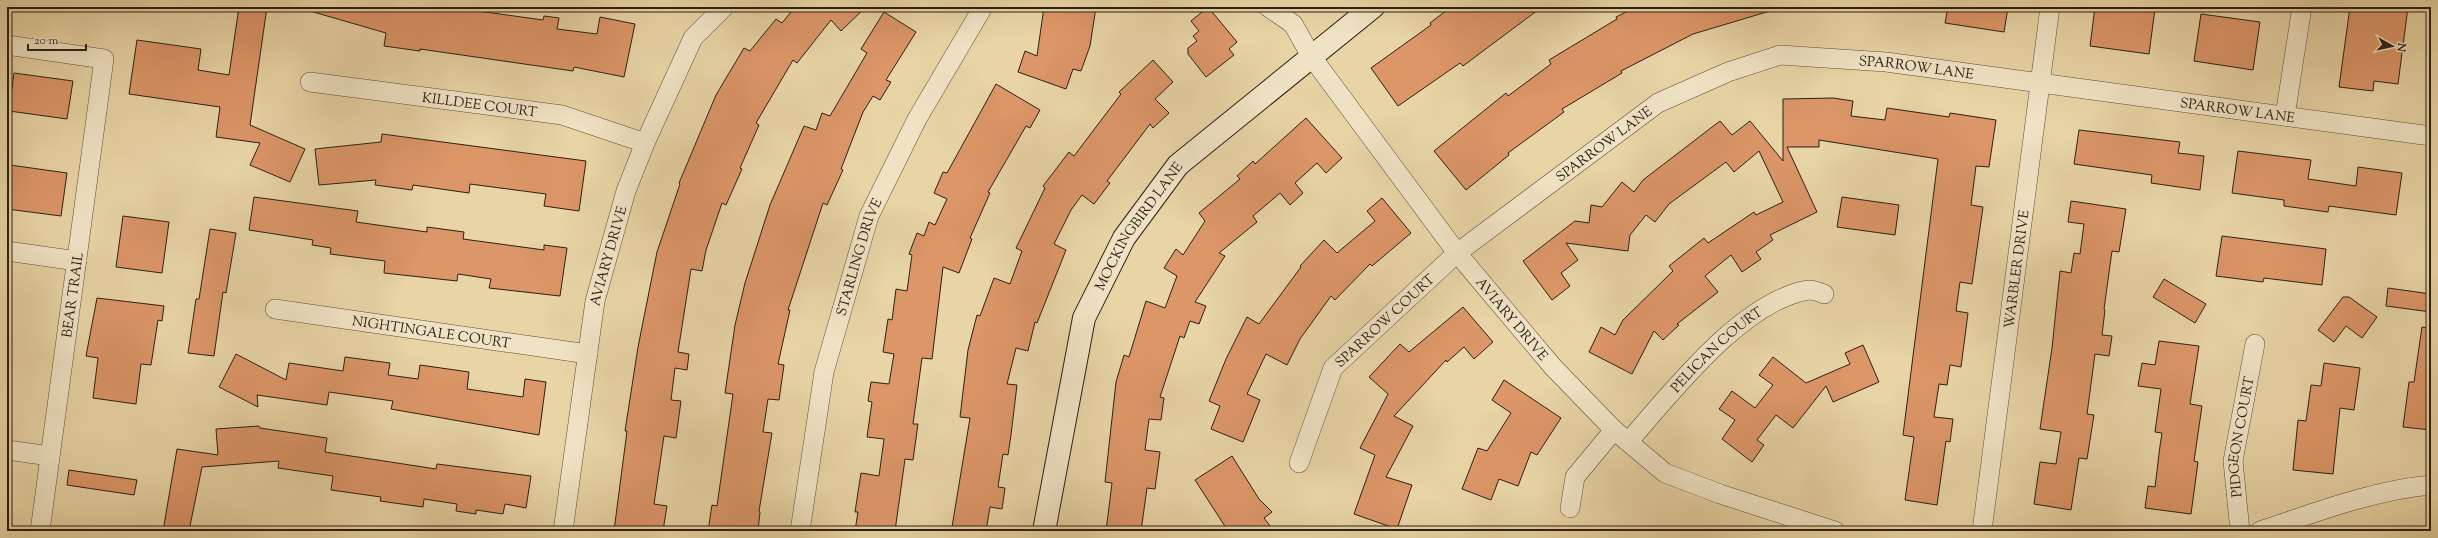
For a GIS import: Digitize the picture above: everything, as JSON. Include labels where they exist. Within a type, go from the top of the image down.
[{"type":"street","name":"AVIARY DRIVE","points":[[563,531],[598,294],[626,191],[645,143],[693,38],[724,7]]},
{"type":"street","name":"STARLING DRIVE","points":[[800,531],[824,372],[869,216],[917,119],[983,7]]},
{"type":"street","name":"AVIARY DRIVE","points":[[1268,7],[1293,24],[1311,56],[1457,253],[1553,367],[1614,430],[1629,441],[1665,473],[1720,494],[1835,531]]},
{"type":"street","name":"MOCKINGBIRD LANE","points":[[1044,531],[1084,318],[1124,238],[1178,165],[1373,7]]},
{"type":"street","name":"WARBLER DRIVE","points":[[1982,531],[2050,7]]},
{"type":"street","points":[[2285,116],[2302,7]]},
{"type":"street","name":"BEAR TRAIL","points":[[7,45],[104,59],[40,531]]},
{"type":"street","name":"SPARROW LANE","points":[[1457,253],[1658,103],[1728,72],[1780,55],[1886,62],[2431,136]]},
{"type":"street","name":"KILLDEE COURT","points":[[310,82],[562,115],[645,143]]},
{"type":"street","points":[[7,251],[77,261]]},
{"type":"street","name":"SPARROW COURT","points":[[1299,463],[1332,368],[1457,253]]},
{"type":"street","name":"PELICAN COURT","points":[[1629,441],[1709,351],[1772,302],[1810,290],[1824,294]]},
{"type":"street","name":"NIGHTINGALE COURT","points":[[275,309],[588,354]]},
{"type":"street","name":"PIDGEON COURT","points":[[2240,531],[2233,461],[2255,344]]},
{"type":"street","points":[[1570,508],[1575,477],[1614,430]]},
{"type":"street","points":[[7,450],[50,456]]},
{"type":"street","points":[[2260,531],[2336,506],[2416,486],[2431,485]]},
{"type":"building","points":[[239,7],[267,7],[250,125],[305,149],[290,182],[250,165],[260,143],[216,137],[220,107],[129,94],[137,40],[201,49],[198,70],[229,75]]},
{"type":"building","points":[[311,7],[471,7],[479,8],[478,11],[543,20],[544,16],[559,18],[557,29],[597,34],[600,17],[635,24],[624,77],[574,67],[573,71],[420,49],[420,51],[384,46],[386,33],[310,11]]},
{"type":"building","points":[[795,7],[866,7],[841,31],[831,20],[797,63],[793,60],[756,123],[759,125],[740,168],[742,169],[726,205],[722,203],[706,250],[702,271],[691,269],[678,352],[689,354],[687,370],[675,368],[671,400],[681,401],[676,438],[664,436],[654,504],[667,506],[663,531],[614,531],[627,431],[625,431],[638,347],[657,252],[680,184],[679,183],[716,95],[744,48],[750,51],[776,19],[782,23]]},
{"type":"building","points":[[1044,7],[1096,7],[1090,46],[1081,71],[1073,69],[1066,89],[1018,72],[1025,51],[1037,56]]},
{"type":"building","points":[[1208,7],[1237,42],[1229,49],[1234,55],[1206,77],[1188,54],[1188,48],[1197,41],[1193,36],[1199,31],[1191,21]]},
{"type":"building","points":[[1451,7],[1542,7],[1463,66],[1460,63],[1398,106],[1371,68],[1431,25],[1430,23]]},
{"type":"building","points":[[1636,7],[1769,7],[1770,11],[1693,34],[1621,71],[1622,73],[1562,109],[1564,112],[1508,153],[1509,155],[1466,190],[1434,151],[1506,93],[1508,96],[1551,64],[1549,60],[1617,19],[1616,17]]},
{"type":"building","points":[[1948,7],[2008,7],[2004,32],[1945,23]]},
{"type":"building","points":[[2095,7],[2155,9],[2149,54],[2090,46]]},
{"type":"building","points":[[2350,7],[2408,7],[2398,84],[2374,81],[2373,91],[2339,87]]},
{"type":"building","points":[[884,12],[916,32],[886,80],[891,82],[880,100],[873,96],[863,112],[841,169],[843,170],[827,205],[823,203],[788,310],[790,310],[778,364],[784,365],[779,400],[768,399],[763,432],[772,433],[759,511],[758,531],[708,531],[712,505],[717,506],[733,394],[725,393],[735,325],[745,283],[770,205],[804,126],[816,130],[822,113],[830,116],[867,53],[861,49]]},
{"type":"building","points":[[2201,14],[2260,22],[2253,70],[2194,61]]},
{"type":"building","points":[[1153,60],[1173,82],[1155,99],[1169,113],[1153,128],[1150,124],[1107,181],[1110,183],[1094,204],[1082,195],[1071,210],[1054,244],[1066,250],[1037,323],[1035,322],[1028,351],[1016,348],[1007,384],[1017,385],[1011,435],[1008,455],[1003,454],[998,487],[1005,488],[1002,509],[990,507],[986,531],[952,527],[970,418],[960,417],[968,350],[977,315],[980,316],[994,278],[1010,284],[1022,251],[1016,248],[1045,188],[1043,186],[1069,152],[1074,156],[1121,94],[1119,92]]},
{"type":"building","points":[[14,73],[73,81],[67,119],[9,111]]},
{"type":"building","points":[[996,84],[1040,110],[1030,128],[1026,126],[988,192],[990,193],[970,238],[972,239],[959,273],[943,267],[932,359],[922,358],[913,424],[918,424],[913,460],[905,459],[895,531],[855,531],[858,512],[855,512],[861,473],[879,476],[884,439],[867,437],[872,402],[868,401],[871,382],[889,384],[894,354],[883,352],[888,319],[892,320],[896,289],[907,291],[912,255],[909,254],[917,233],[924,236],[929,222],[935,225],[947,199],[934,193],[943,172],[947,173]]},
{"type":"building","points":[[1833,98],[1853,101],[1851,116],[1885,120],[1887,108],[1949,117],[1950,113],[1996,120],[1989,167],[1976,166],[1971,205],[1983,207],[1972,284],[1960,282],[1956,311],[1968,313],[1961,367],[1950,365],[1947,385],[1939,384],[1934,417],[1953,419],[1950,442],[1946,441],[1937,505],[1905,500],[1914,437],[1903,435],[1938,159],[1819,140],[1819,147],[1787,147],[1817,212],[1770,235],[1773,240],[1756,252],[1761,259],[1742,272],[1731,255],[1705,276],[1718,292],[1677,324],[1679,325],[1663,340],[1654,331],[1632,374],[1589,352],[1601,327],[1615,335],[1623,320],[1673,271],[1669,266],[1704,238],[1708,243],[1754,212],[1756,215],[1783,202],[1759,151],[1734,172],[1726,162],[1669,204],[1655,222],[1646,215],[1630,235],[1628,251],[1566,243],[1578,260],[1561,273],[1570,286],[1552,300],[1523,261],[1575,221],[1589,223],[1591,205],[1602,207],[1622,182],[1634,192],[1643,180],[1720,121],[1732,135],[1750,121],[1783,161],[1783,99]]},
{"type":"building","points":[[1306,118],[1342,158],[1326,173],[1317,163],[1295,183],[1303,193],[1290,205],[1280,193],[1253,216],[1257,222],[1219,253],[1225,256],[1195,302],[1206,306],[1199,324],[1190,321],[1184,338],[1180,336],[1160,397],[1164,398],[1161,420],[1149,419],[1145,450],[1160,452],[1155,489],[1147,488],[1141,531],[1106,531],[1112,483],[1105,482],[1116,382],[1124,355],[1129,357],[1146,301],[1165,308],[1177,276],[1164,268],[1176,249],[1183,255],[1205,221],[1199,213],[1240,179],[1237,176],[1253,161],[1255,164]]},
{"type":"building","points":[[2079,130],[2180,142],[2178,153],[2204,156],[2200,190],[2151,183],[2152,175],[2074,164]]},
{"type":"building","points":[[382,134],[586,161],[579,211],[544,206],[546,194],[470,184],[469,193],[413,185],[412,190],[375,185],[376,180],[319,185],[315,149],[381,142]]},
{"type":"building","points":[[2238,151],[2311,160],[2308,179],[2356,186],[2358,167],[2402,173],[2396,215],[2329,206],[2328,212],[2284,206],[2284,200],[2232,193]]},
{"type":"building","points":[[10,165],[67,173],[61,216],[7,209]]},
{"type":"building","points":[[254,197],[358,211],[356,222],[427,232],[427,227],[464,232],[463,239],[544,250],[544,245],[567,248],[560,296],[489,288],[491,279],[458,274],[457,281],[384,273],[385,261],[330,254],[331,248],[312,245],[313,240],[249,230]]},
{"type":"building","points":[[1842,197],[1899,205],[1895,235],[1837,227]]},
{"type":"building","points":[[1382,198],[1411,233],[1372,266],[1370,264],[1335,300],[1331,296],[1300,339],[1287,365],[1266,354],[1247,394],[1260,400],[1243,442],[1211,429],[1220,406],[1209,401],[1226,359],[1247,317],[1259,324],[1301,267],[1300,266],[1324,240],[1337,253],[1375,221],[1367,211]]},
{"type":"building","points":[[2071,201],[2126,209],[2119,252],[2112,251],[2104,309],[2102,335],[2112,336],[2109,356],[2095,354],[2087,414],[2094,415],[2087,459],[2079,458],[2071,510],[2034,504],[2040,462],[2056,464],[2061,432],[2040,429],[2052,348],[2060,271],[2071,273],[2074,253],[2080,254],[2084,224],[2068,222]]},
{"type":"building","points":[[123,216],[169,222],[162,273],[116,267]]},
{"type":"building","points":[[210,229],[236,233],[226,293],[223,292],[214,356],[188,353],[196,299],[199,299]]},
{"type":"building","points":[[2222,236],[2326,249],[2322,285],[2264,278],[2263,282],[2216,276]]},
{"type":"building","points":[[2164,279],[2206,304],[2195,323],[2153,297]]},
{"type":"building","points":[[2388,288],[2431,294],[2431,312],[2386,306]]},
{"type":"building","points":[[2343,297],[2349,297],[2377,317],[2362,338],[2346,326],[2334,342],[2318,330]]},
{"type":"building","points":[[97,298],[164,306],[162,321],[158,320],[151,365],[141,364],[136,404],[93,398],[98,358],[86,356]]},
{"type":"building","points":[[1463,307],[1493,342],[1474,359],[1464,347],[1447,362],[1446,360],[1394,416],[1413,426],[1386,477],[1412,485],[1397,529],[1354,514],[1375,455],[1360,448],[1388,394],[1369,377],[1400,344],[1409,352]]},
{"type":"building","points":[[2422,327],[2431,328],[2431,430],[2403,427],[2409,382],[2414,382]]},
{"type":"building","points":[[2159,341],[2199,346],[2190,404],[2202,406],[2194,461],[2198,462],[2191,514],[2145,508],[2148,486],[2155,487],[2162,433],[2155,432],[2161,389],[2138,386],[2142,363],[2155,365]]},
{"type":"building","points":[[1863,345],[1879,382],[1833,402],[1826,386],[1793,428],[1776,415],[1757,440],[1764,445],[1752,462],[1722,439],[1735,420],[1719,409],[1732,391],[1755,408],[1773,385],[1759,375],[1773,357],[1806,383],[1850,364],[1845,353]]},
{"type":"building","points":[[236,354],[286,380],[289,363],[343,371],[345,357],[390,363],[388,375],[418,379],[420,365],[469,372],[467,389],[523,397],[525,379],[546,382],[539,435],[391,409],[393,401],[329,392],[327,405],[257,395],[258,407],[219,387]]},
{"type":"building","points":[[2324,363],[2360,368],[2354,410],[2340,408],[2333,474],[2293,470],[2298,420],[2306,421],[2311,385],[2321,386]]},
{"type":"building","points":[[1504,380],[1561,418],[1537,455],[1531,452],[1518,486],[1499,479],[1491,500],[1462,489],[1478,448],[1487,451],[1511,413],[1492,400]]},
{"type":"building","points":[[259,426],[260,428],[327,438],[325,452],[436,469],[437,464],[531,476],[526,508],[505,504],[503,514],[476,510],[476,514],[456,511],[457,504],[424,499],[423,507],[380,501],[381,497],[331,490],[333,476],[278,468],[279,461],[202,467],[189,531],[163,531],[177,449],[218,455],[216,429]]},
{"type":"building","points":[[1232,456],[1259,499],[1272,512],[1264,518],[1274,531],[1228,531],[1195,480]]},
{"type":"building","points":[[69,470],[137,480],[134,495],[67,485]]}]
